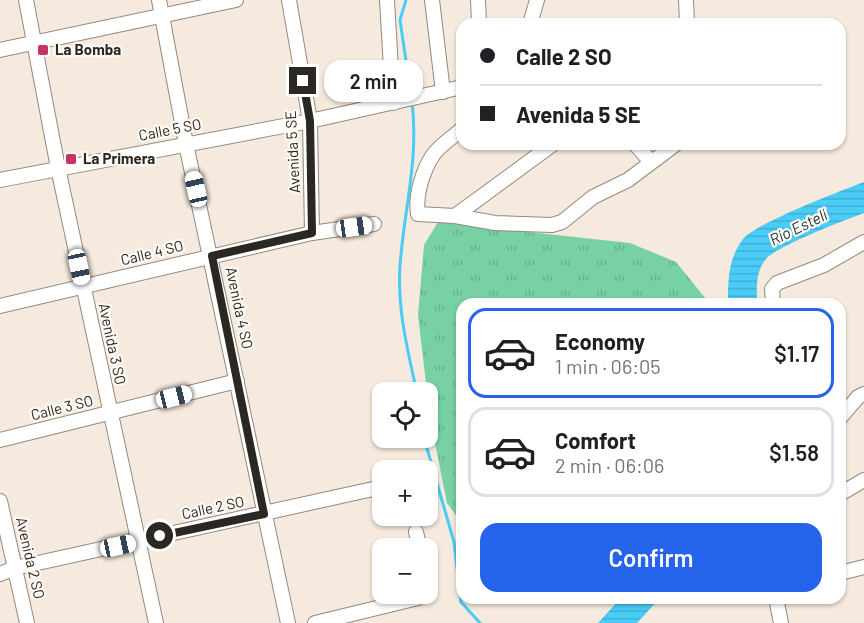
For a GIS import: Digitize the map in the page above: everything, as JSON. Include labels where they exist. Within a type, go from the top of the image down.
[{"type":"street","name":"Avenida 3 SO","points":[[26,0],[58,168],[156,623]]},
{"type":"street","points":[[0,50],[35,43],[161,7],[236,0]]},
{"type":"street","name":"Avenida 5 SE","points":[[289,0],[310,121],[312,233]]},
{"type":"street","points":[[387,0],[406,100]]},
{"type":"street","points":[[432,0],[443,92]]},
{"type":"street","points":[[478,0],[479,18]]},
{"type":"street","points":[[532,18],[537,0]]},
{"type":"street","points":[[686,0],[687,18]]},
{"type":"street","name":"Avenida 4 SO","points":[[161,7],[186,144],[212,256],[288,623]]},
{"type":"street","name":"Calle 5 SO","points":[[0,180],[310,121],[456,89]]},
{"type":"street","points":[[456,134],[434,154],[424,175],[416,203],[417,214],[455,216],[495,223],[552,225],[562,222],[593,197],[628,180],[668,150]]},
{"type":"street","points":[[455,216],[546,150]]},
{"type":"street","points":[[640,150],[651,162]]},
{"type":"street","name":"Calle 4 SO","points":[[0,306],[312,233],[374,224]]},
{"type":"street","points":[[773,298],[772,290],[777,284],[824,265],[864,242]]},
{"type":"street","name":"Calle 3 SO","points":[[0,441],[237,381]]},
{"type":"street","points":[[846,411],[858,397],[864,394]]},
{"type":"street","points":[[846,490],[864,480]]},
{"type":"street","name":"Calle 2 SO","points":[[0,574],[15,568],[372,489]]},
{"type":"street","name":"Avenida 2 SO","points":[[0,501],[27,623]]},
{"type":"street","points":[[416,532],[417,538]]},
{"type":"street","name":"Calle 2 SO","points":[[0,565],[10,565],[15,568]]},
{"type":"street","points":[[846,572],[864,567]]},
{"type":"street","points":[[315,623],[391,604]]},
{"type":"street","points":[[777,604],[781,623]]},
{"type":"green space","points":[[438,222],[630,243],[676,262],[705,298],[456,298],[456,516],[447,503],[436,448],[438,448],[438,382],[426,382],[418,315],[424,245]]},
{"type":"water","name":"Río Estelí","points":[[864,182],[864,213],[783,247],[766,259],[762,264],[757,281],[757,298],[728,298],[729,278],[734,254],[743,239],[781,216]]},
{"type":"water","points":[[615,604],[654,604],[637,623],[598,623]]},
{"type":"waterway","points":[[406,0],[400,20],[411,95]]},
{"type":"waterway","points":[[412,102],[414,144],[400,266],[400,298],[415,382]]},
{"type":"waterway","points":[[427,448],[454,542],[456,559]]},
{"type":"waterway","points":[[463,604],[480,623]]},
{"type":"place","name":"La Bomba","points":[[43,50]]},
{"type":"place","name":"La Primera","points":[[71,159]]},
{"type":"route","points":[[160,536],[264,514],[212,256],[312,233],[310,121],[303,81]]}]
